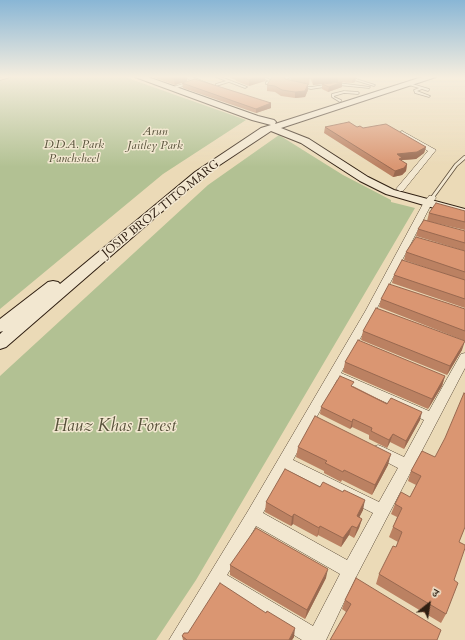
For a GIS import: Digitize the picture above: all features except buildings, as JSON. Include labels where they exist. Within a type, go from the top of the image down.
[{"type":"main road","points":[[219,107],[272,125]]},
{"type":"main road","points":[[223,107],[272,125],[305,141],[378,183],[390,192],[465,207]]},
{"type":"main road","name":"JOSIP BROZ TITO MARG","points":[[0,327],[240,141],[272,125],[321,107]]},
{"type":"main road","name":"JOSIP BROZ TITO MARG","points":[[272,125],[333,107]]},
{"type":"main road","name":"JOSIP BROZ TITO MARG","points":[[0,343],[240,141]]},
{"type":"main road","points":[[378,183],[400,189],[465,213]]},
{"type":"street","points":[[400,189],[432,150],[402,133]]},
{"type":"street","points":[[178,640],[253,516],[370,310],[387,286],[421,223],[430,200]]},
{"type":"street","points":[[370,310],[385,315]]},
{"type":"street","points":[[352,342],[366,348]]},
{"type":"street","points":[[216,578],[317,639],[350,571],[465,358]]},
{"type":"street","points":[[333,374],[432,418]]},
{"type":"street","points":[[437,377],[451,383]]},
{"type":"street","points":[[310,417],[323,424]]},
{"type":"street","points":[[365,445],[407,466]]},
{"type":"street","points":[[284,462],[383,511]]},
{"type":"street","points":[[253,516],[350,571]]},
{"type":"lane","points":[[430,200],[456,164],[465,158]]},
{"type":"green space","name":"D.D.A. Park Panchsheel","points":[[0,107],[209,107],[246,120],[163,174],[0,309]]},
{"type":"green space","name":"Hauz Khas Forest","points":[[279,135],[343,175],[391,200],[391,202],[415,208],[196,580],[156,640],[0,640],[0,376],[208,185]]},
{"type":"park label","name":"Arun Jaitley Park","points":[[155,139]]}]
